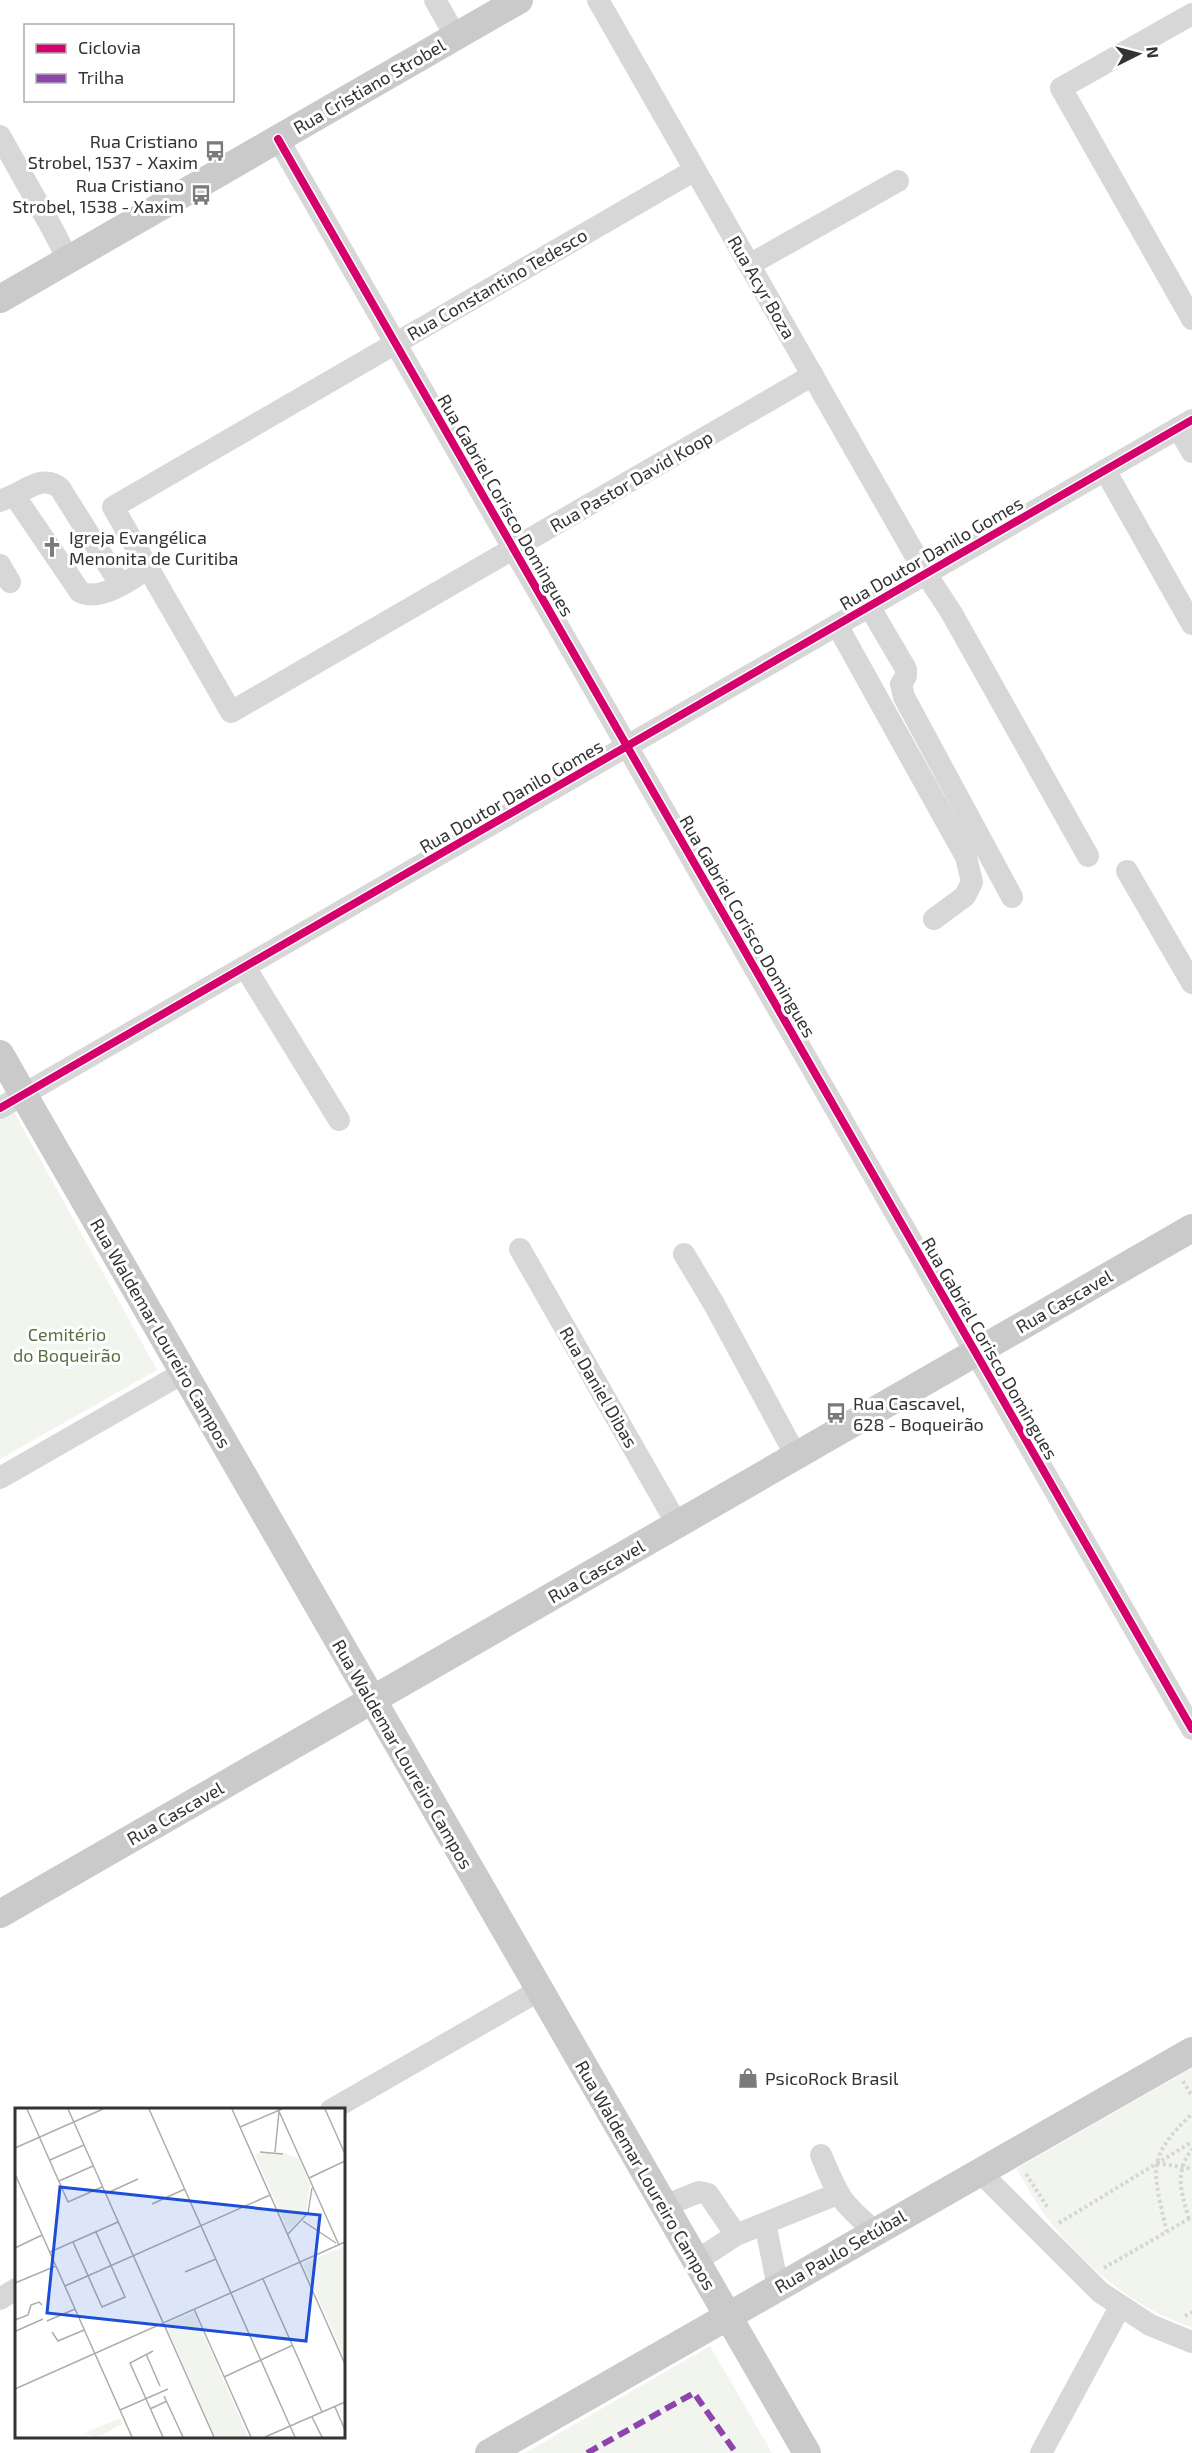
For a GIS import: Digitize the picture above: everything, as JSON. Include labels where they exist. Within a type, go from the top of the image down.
[{"type":"main road","name":"Rua Cristiano Strobel","points":[[0,299],[519,0]]},
{"type":"main road","name":"Rua Waldemar Loureiro Campos","points":[[0,1054],[12,1102],[183,1372],[807,2453]]},
{"type":"main road","name":"Rua Cascavel","points":[[0,1914],[1192,1228]]},
{"type":"main road","name":"Rua Paulo Setúbal","points":[[489,2453],[1192,2050]]},
{"type":"street","points":[[435,0],[456,37]]},
{"type":"street","name":"Rua Acyr Boza","points":[[598,0],[926,574],[951,612],[1088,856]]},
{"type":"street","points":[[1192,14],[1061,88],[1192,319]]},
{"type":"street","points":[[0,136],[68,260]]},
{"type":"street","name":"Rua Gabriel Corisco Domingues","points":[[278,139],[1192,1729]]},
{"type":"street","name":"Rua Constantino Tedesco","points":[[148,568],[113,507],[695,170]]},
{"type":"street","points":[[749,265],[898,181]]},
{"type":"street","name":"Rua Pastor David Koop","points":[[148,568],[231,712],[813,375]]},
{"type":"street","points":[[1185,424],[1192,452]]},
{"type":"street","name":"Rua Doutor Danilo Gomes","points":[[12,1102],[1185,424]]},
{"type":"street","points":[[1105,470],[1192,624]]},
{"type":"street","points":[[120,584],[60,488],[52,482],[42,482],[7,498],[80,592],[88,596],[97,595],[120,584],[148,568]]},
{"type":"street","points":[[870,606],[906,669],[906,676],[901,684],[904,697],[1012,897]]},
{"type":"street","points":[[837,625],[966,857],[972,882],[964,896],[934,919]]},
{"type":"street","points":[[1127,871],[1192,983]]},
{"type":"street","points":[[245,967],[339,1120]]},
{"type":"street","name":"Rua Daniel Dibas","points":[[520,1249],[677,1524]]},
{"type":"street","points":[[684,1254],[714,1304],[796,1455]]},
{"type":"street","points":[[0,1478],[183,1372]]},
{"type":"street","points":[[333,2108],[540,1990]]},
{"type":"street","points":[[821,2155],[837,2194],[849,2209],[875,2231]]},
{"type":"street","points":[[980,2172],[1094,2270],[1120,2307],[1150,2325],[1192,2342]]},
{"type":"street","points":[[664,2206],[699,2192],[708,2194],[736,2235]]},
{"type":"street","points":[[696,2261],[736,2235],[837,2194]]},
{"type":"street","points":[[765,2223],[778,2287]]},
{"type":"street","points":[[0,2299],[15,2290]]},
{"type":"street","points":[[1041,2453],[1120,2307]]},
{"type":"path","points":[[1183,2081],[1192,2096]]},
{"type":"path","points":[[1167,2232],[1159,2199],[1156,2163],[1173,2132],[1192,2114]]},
{"type":"path","points":[[1049,2229],[1192,2142]]},
{"type":"path","points":[[1094,2270],[1191,2218],[1182,2194],[1180,2167],[1192,2149]]},
{"type":"path","points":[[1013,2153],[1049,2229]]},
{"type":"path","points":[[1156,2163],[1192,2169]]},
{"type":"path","points":[[1049,2229],[1065,2231]]},
{"type":"path","points":[[1094,2270],[1111,2276]]},
{"type":"path","points":[[1181,2318],[1192,2322]]},
{"type":"green space","name":"Cemitério do Boqueirão","points":[[14,1112],[157,1370],[0,1459],[0,1120]]},
{"type":"green space","points":[[1192,2068],[1192,2327],[1172,2320],[1134,2299],[1083,2259],[1054,2227],[1016,2169]]},
{"type":"green space","points":[[710,2346],[772,2453],[525,2453]]},
{"type":"marked path","points":[[587,2453],[694,2393],[736,2453]]},
{"type":"cycle path","points":[[278,139],[1192,1729]]},
{"type":"cycle path","points":[[0,1108],[1192,420]]},
{"type":"place","name":"Rua Cristiano Strobel, 1537 - Xaxim","points":[[215,151]]},
{"type":"place","name":"Rua Cristiano Strobel, 1538 - Xaxim","points":[[201,195]]},
{"type":"place","name":"Igreja Evangélica Menonita de Curitiba","points":[[52,547]]},
{"type":"place","name":"Rua Cascavel, 628 - Boqueirão","points":[[836,1413]]},
{"type":"place","name":"PsicoRock Brasil","points":[[748,2078]]}]
